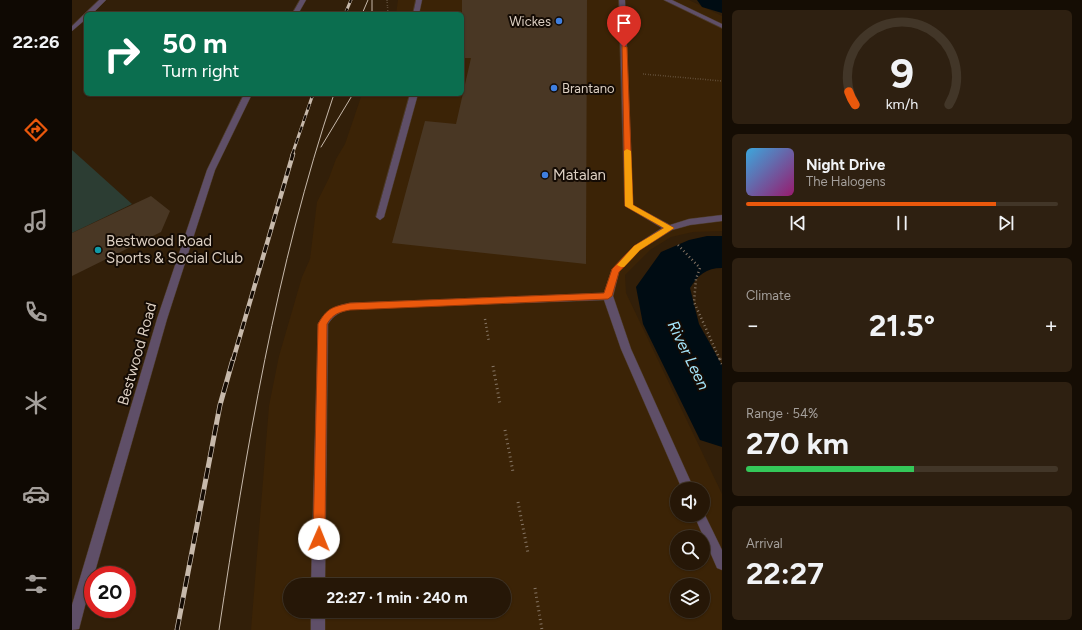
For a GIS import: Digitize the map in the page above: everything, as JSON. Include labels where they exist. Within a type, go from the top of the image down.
[{"type":"street","points":[[90,12],[103,0]]},
{"type":"street","points":[[295,12],[303,0]]},
{"type":"street","points":[[416,12],[419,0]]},
{"type":"street","points":[[622,0],[629,206],[670,228]]},
{"type":"street","points":[[667,0],[722,26]]},
{"type":"street","points":[[72,29],[84,18]]},
{"type":"street","name":"Bestwood Road","points":[[72,629],[162,320],[211,170],[247,96]]},
{"type":"street","points":[[380,217],[413,96]]},
{"type":"street","points":[[685,482],[626,349],[608,296],[615,271],[637,248],[670,228],[689,222],[722,218]]},
{"type":"street","points":[[318,578],[323,324],[328,314],[336,309],[350,306],[608,296]]},
{"type":"street","points":[[703,522],[722,564]]},
{"type":"street","points":[[318,618],[318,630]]},
{"type":"path","points":[[387,0],[388,12]]},
{"type":"path","points":[[624,72],[722,81]]},
{"type":"path","points":[[676,243],[700,268],[696,279],[694,302],[722,364]]},
{"type":"path","points":[[494,366],[500,404]]},
{"type":"path","points":[[505,430],[513,472]]},
{"type":"path","points":[[518,502],[528,553]]},
{"type":"path","points":[[534,588],[542,630]]},
{"type":"shaded area","points":[[398,0],[689,0],[722,16],[722,231],[693,232],[671,237],[650,250],[625,275],[626,293],[722,494],[722,630],[251,630],[269,406],[279,356],[302,277],[310,259],[317,202],[329,178],[336,159],[345,144],[361,96],[464,96],[464,12],[396,12]]},
{"type":"green space","points":[[72,150],[132,204],[72,233]]},
{"type":"building","points":[[462,0],[587,0],[586,264],[392,243],[425,121],[456,124],[462,96],[464,96],[464,89],[471,58],[464,58],[464,12],[462,12]]},
{"type":"building","name":"Bestwood Road Sports & Social Club","points":[[151,196],[170,211],[161,232],[72,276],[72,233]]},
{"type":"waterway","name":"River Leen","points":[[714,0],[722,3]]},
{"type":"waterway","name":"River Leen","points":[[722,252],[707,252],[679,264],[663,287],[671,324],[722,422]]},
{"type":"tram line","points":[[363,12],[368,0]]},
{"type":"tram line","points":[[372,0],[372,12]]},
{"type":"tram line","points":[[219,630],[252,427],[279,292],[295,225],[333,96]]},
{"type":"tram line","points":[[321,147],[352,96]]},
{"type":"railway","points":[[346,12],[351,0]]},
{"type":"railway","points":[[292,155],[312,96]]},
{"type":"railway","points":[[233,360],[293,154]]},
{"type":"railway","points":[[177,630],[220,405],[233,359]]},
{"type":"slow traffic","points":[[621,265],[637,248],[662,231],[670,228],[629,206],[627,151]]},
{"type":"place","name":"Wickes","points":[[559,21]]},
{"type":"place","name":"Brantano","points":[[554,88]]},
{"type":"place","name":"Matalan","points":[[545,175]]},
{"type":"place","name":"Bestwood Road Sports & Social Club","points":[[98,250]]},
{"type":"route","points":[[319,539],[323,324],[328,314],[336,309],[350,306],[608,296],[615,271],[637,248],[662,231],[670,228],[629,206],[624,47]]}]
